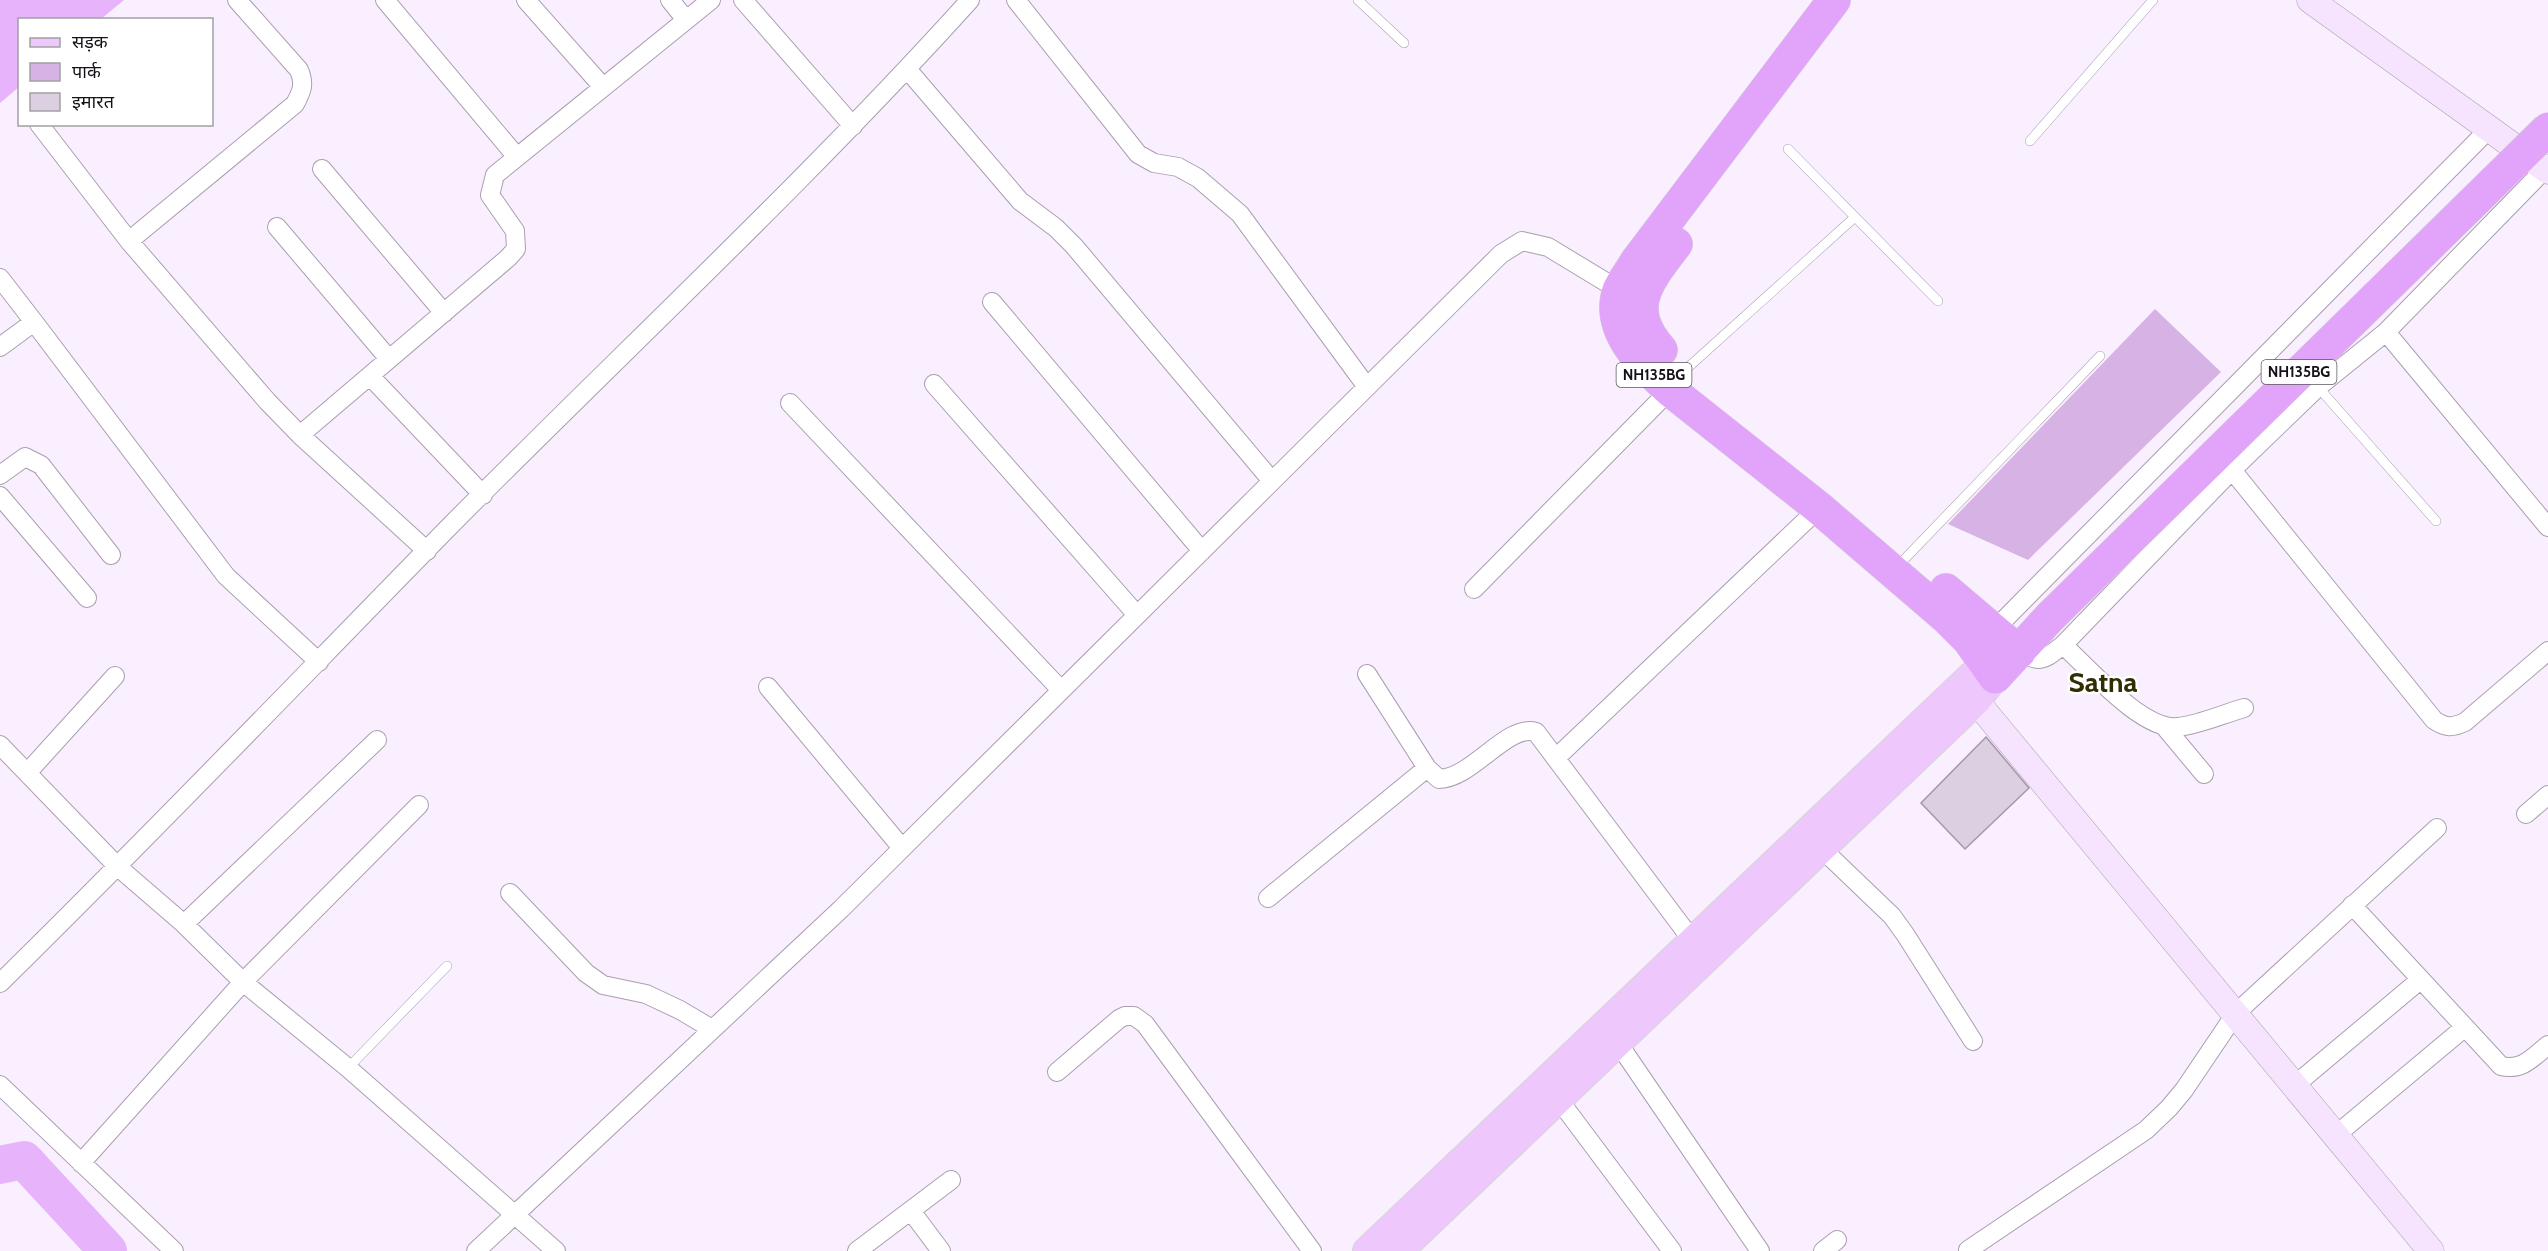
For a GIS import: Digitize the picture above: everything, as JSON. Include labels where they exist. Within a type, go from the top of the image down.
[{"type":"highway","name":"NH135BG","points":[[1834,0],[1636,262],[1619,290],[1616,312],[1622,334],[1649,370],[1676,381],[1900,565],[1996,661],[2051,630],[2548,129]]},
{"type":"highway","name":"NH135BG","points":[[1860,0],[1672,249],[1646,294],[1640,316],[1648,335],[1676,381],[1819,508],[1900,565]]},
{"type":"main road","points":[[1399,1251],[1821,848],[1996,661]]},
{"type":"main road","points":[[1367,1251],[1692,940],[1996,661]]},
{"type":"street","points":[[129,241],[295,104],[302,92],[304,80],[299,70],[237,0]]},
{"type":"street","points":[[385,0],[518,157]]},
{"type":"street","points":[[526,0],[603,87]]},
{"type":"street","points":[[670,0],[686,20]]},
{"type":"street","points":[[300,435],[516,249],[515,231],[490,195],[495,175],[711,0]]},
{"type":"street","points":[[742,0],[853,126]]},
{"type":"street","points":[[0,982],[118,867],[427,551],[853,126],[970,0]]},
{"type":"street","points":[[1016,0],[1138,154],[1155,163],[1178,167],[1198,178],[1240,214],[1367,387]]},
{"type":"street","points":[[2205,774],[2164,726],[2137,712],[2051,630],[2232,470],[2318,387],[2386,332],[2546,170],[2310,0]]},
{"type":"street","points":[[907,69],[1020,201],[1056,228],[1074,246],[1272,482]]},
{"type":"street","points":[[41,126],[129,241],[300,435],[427,551]]},
{"type":"street","points":[[2431,1251],[2235,1013],[1996,661],[2490,128]]},
{"type":"street","points":[[322,169],[444,313]]},
{"type":"street","points":[[277,227],[389,359]]},
{"type":"street","points":[[476,1251],[902,848],[1501,254],[1522,242],[1548,247],[1619,290]]},
{"type":"street","points":[[0,278],[226,576],[319,662]]},
{"type":"street","points":[[992,303],[1202,551]]},
{"type":"street","points":[[0,347],[34,322]]},
{"type":"street","points":[[2386,332],[2548,527]]},
{"type":"street","points":[[370,376],[483,495]]},
{"type":"street","points":[[1474,589],[1676,381]]},
{"type":"street","points":[[934,384],[1137,615]]},
{"type":"street","points":[[790,403],[1061,690]]},
{"type":"street","points":[[0,475],[25,457],[33,459],[41,465],[111,555]]},
{"type":"street","points":[[2232,470],[2434,720],[2443,726],[2454,727],[2465,722],[2548,651]]},
{"type":"street","points":[[0,496],[87,598]]},
{"type":"street","points":[[1557,757],[1819,508]]},
{"type":"street","points":[[1367,674],[1427,768],[1440,779],[1451,779],[1517,733],[1529,730],[1536,732],[1557,757],[1692,940]]},
{"type":"street","points":[[27,773],[115,676]]},
{"type":"street","points":[[768,687],[902,848]]},
{"type":"street","points":[[2164,726],[2177,727],[2244,708]]},
{"type":"street","points":[[184,924],[377,740]]},
{"type":"street","points":[[0,745],[118,867],[184,924],[243,982],[348,1068],[556,1251]]},
{"type":"street","points":[[1268,898],[1427,768]]},
{"type":"street","points":[[2526,814],[2548,795]]},
{"type":"street","points":[[81,1163],[243,982],[419,805]]},
{"type":"street","points":[[1968,1250],[2146,1130],[2184,1090],[2235,1013],[2437,828]]},
{"type":"street","points":[[1821,848],[1892,916],[1973,1041]]},
{"type":"street","points":[[510,893],[586,973],[603,985],[646,994],[712,1029]]},
{"type":"street","points":[[2352,906],[2491,1058],[2501,1066],[2513,1069],[2522,1066],[2548,1045]]},
{"type":"street","points":[[2295,1085],[2420,980]]},
{"type":"street","points":[[1057,1072],[1119,1019],[1134,1016],[1145,1024],[1182,1072],[1312,1251]]},
{"type":"street","points":[[2336,1135],[2464,1028]]},
{"type":"street","points":[[1618,1043],[1760,1251]]},
{"type":"street","points":[[0,1085],[174,1251]]},
{"type":"street","points":[[1559,1100],[1672,1251]]},
{"type":"street","points":[[857,1251],[951,1180]]},
{"type":"street","points":[[910,1211],[941,1251]]},
{"type":"lane","points":[[1358,0],[1404,43]]},
{"type":"lane","points":[[2030,141],[2153,0]]},
{"type":"lane","points":[[1788,149],[1938,302]]},
{"type":"lane","points":[[1676,381],[1855,217]]},
{"type":"lane","points":[[1900,565],[2100,356]]},
{"type":"lane","points":[[2318,387],[2436,521]]},
{"type":"lane","points":[[348,1068],[447,966]]},
{"type":"green space","points":[[2155,309],[2221,372],[2028,560],[1948,524]]},
{"type":"shaded area","points":[[0,0],[124,0],[102,18],[18,18],[18,88],[0,103]]},
{"type":"building","points":[[1986,737],[2029,788],[1965,849],[1921,803]]},
{"type":"waterway","points":[[0,1165],[24,1160],[108,1251]]},
{"type":"district","name":"Satna","points":[[2103,682]]}]
